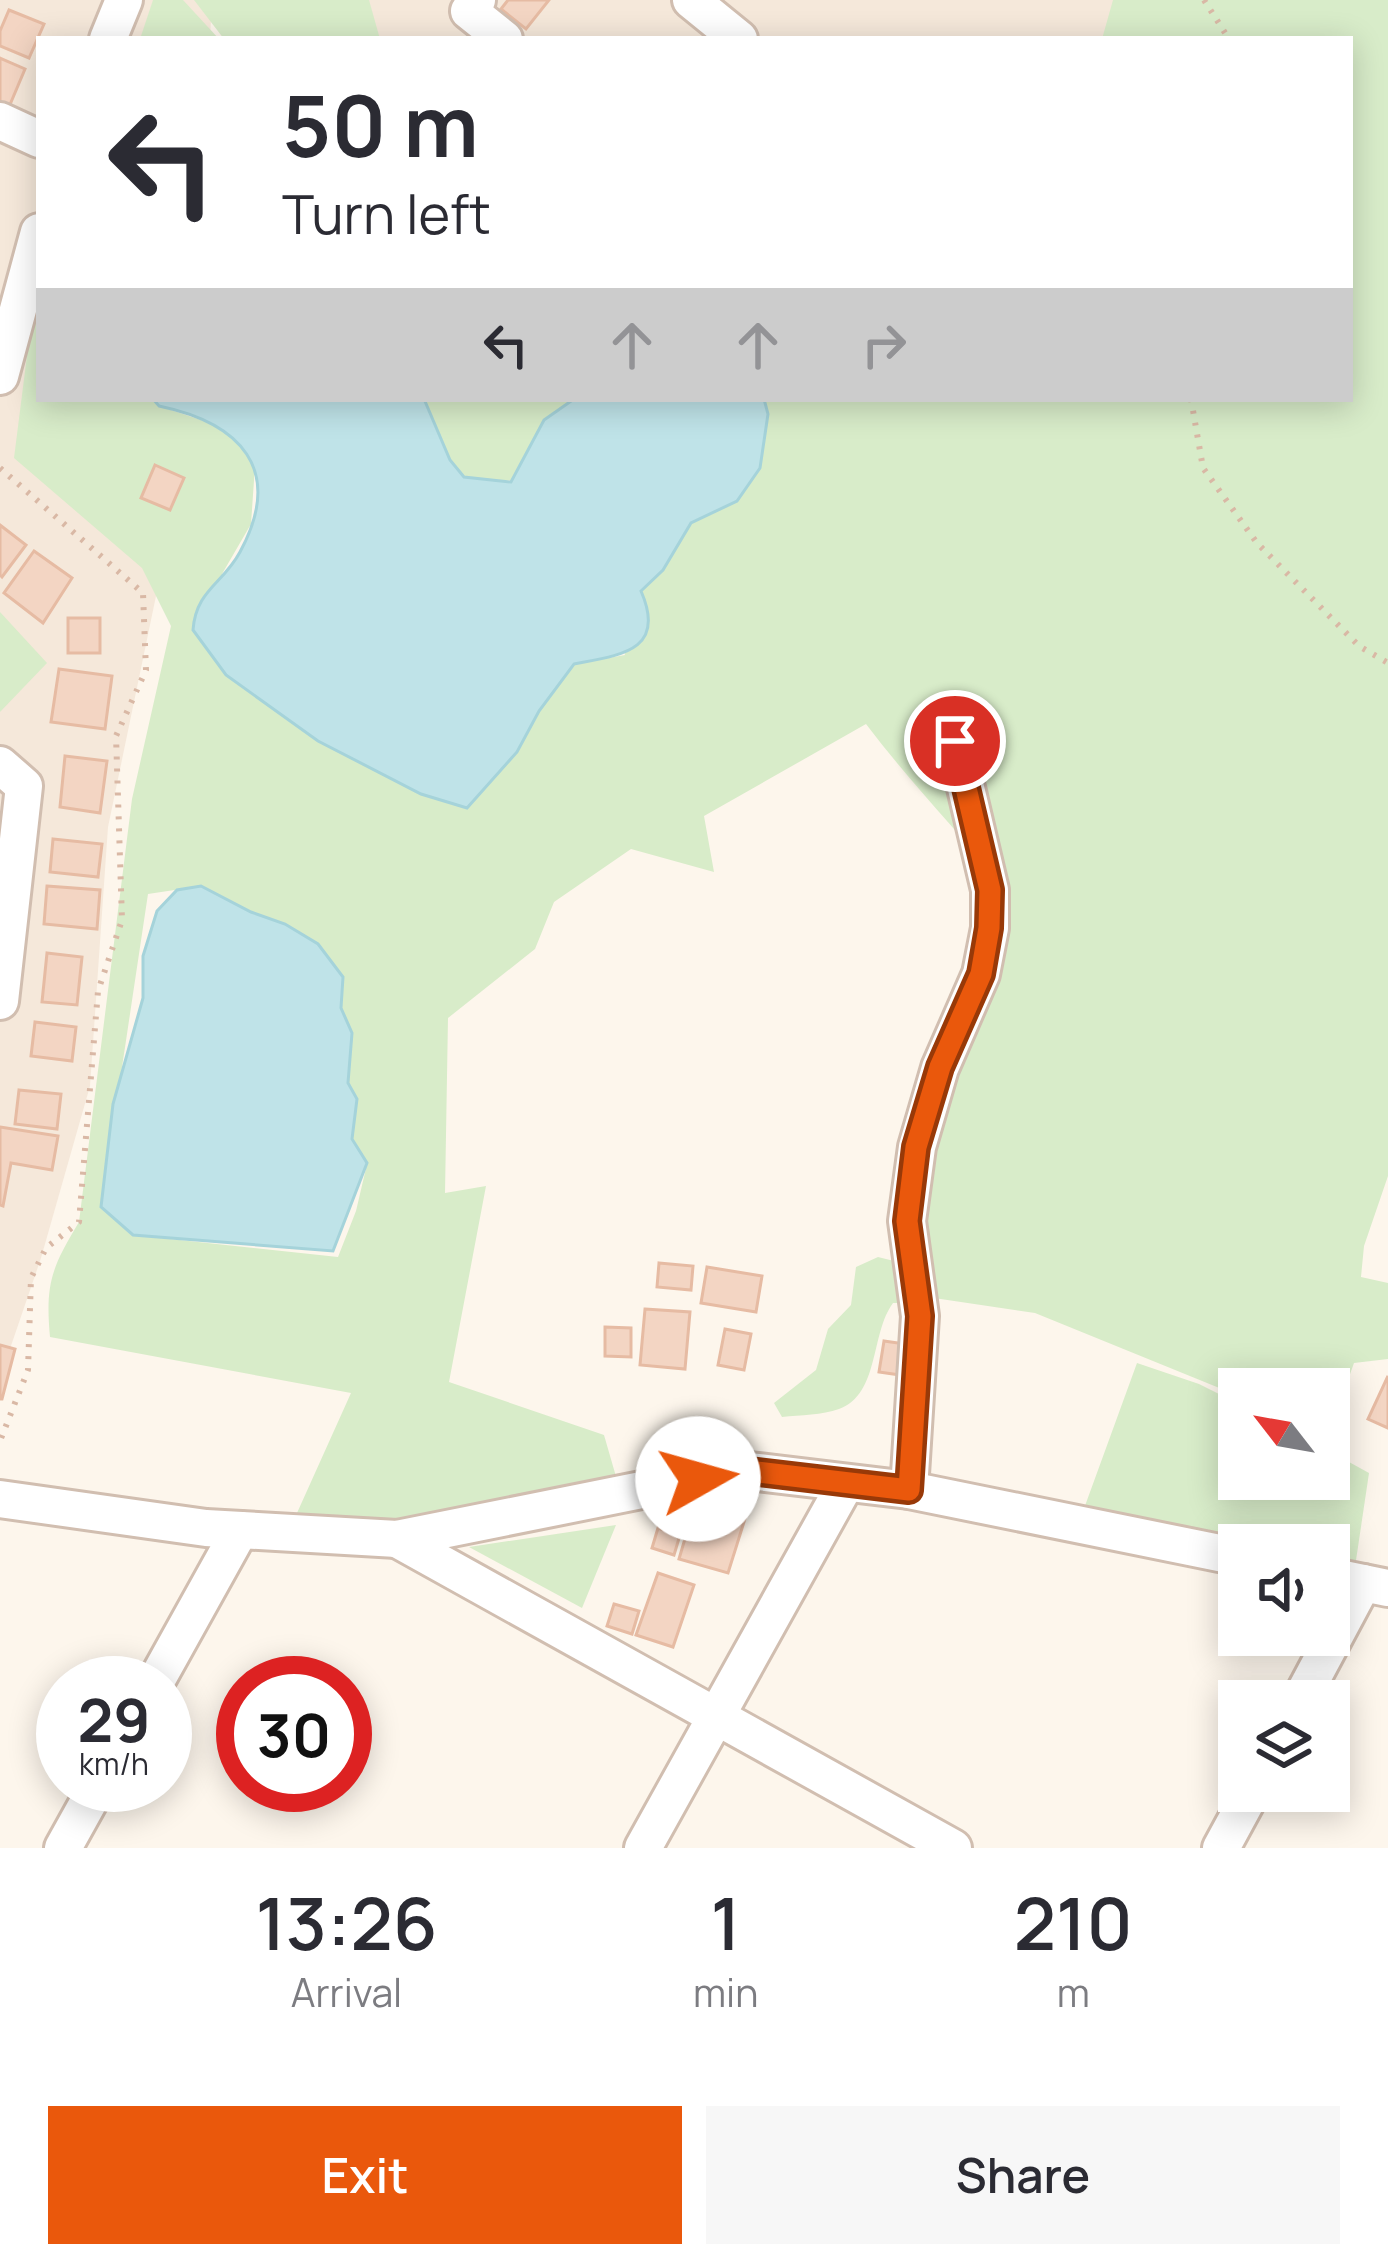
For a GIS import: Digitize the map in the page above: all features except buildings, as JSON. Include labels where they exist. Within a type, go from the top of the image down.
[{"type":"street","points":[[478,0],[469,10],[500,36]]},
{"type":"street","points":[[691,0],[735,36]]},
{"type":"street","points":[[0,122],[36,139]]},
{"type":"street","points":[[0,376],[36,243]]},
{"type":"street","points":[[909,1490],[920,1316],[907,1221],[916,1147],[940,1067],[981,974],[989,928],[990,890],[955,741]]},
{"type":"street","points":[[0,765],[24,786],[0,1001]]},
{"type":"street","points":[[0,1499],[240,1530],[397,1539],[741,1470],[909,1490],[1218,1553]]},
{"type":"street","points":[[643,1848],[846,1483]]},
{"type":"street","points":[[170,1656],[240,1530]]},
{"type":"street","points":[[397,1539],[953,1848]]},
{"type":"street","points":[[1311,1680],[1360,1582]]},
{"type":"street","points":[[64,1848],[83,1812]]},
{"type":"street","points":[[1221,1848],[1241,1812]]},
{"type":"path","points":[[1204,0],[1227,36]]},
{"type":"path","points":[[1192,402],[1203,468],[1257,543],[1359,646],[1388,663]]},
{"type":"path","points":[[0,468],[143,593],[146,670],[116,736],[122,920],[98,991],[79,1222],[46,1248],[31,1279],[28,1370],[0,1441]]},
{"type":"shaded area","points":[[0,0],[212,0],[210,36],[36,36],[36,402],[45,402],[219,493],[156,596],[108,827],[90,1086],[41,1258],[0,1378]]},
{"type":"shaded area","points":[[362,0],[1123,0],[1117,36],[363,36]]},
{"type":"green space","points":[[153,0],[183,0],[216,36],[141,36]]},
{"type":"green space","points":[[194,0],[369,0],[379,36],[222,36]]},
{"type":"green space","points":[[1113,0],[1388,0],[1388,1176],[1364,1246],[1361,1277],[1388,1283],[1388,1359],[1354,1363],[1350,1374],[1350,1368],[1218,1368],[1218,1387],[1035,1313],[934,1298],[921,1196],[1003,887],[866,724],[704,816],[714,872],[631,849],[554,902],[535,949],[448,1018],[445,1193],[486,1186],[449,1382],[604,1435],[617,1480],[435,1531],[288,1533],[351,1393],[50,1337],[52,1276],[79,1222],[132,799],[171,626],[142,568],[14,458],[36,314],[36,402],[156,402],[228,429],[255,466],[251,524],[222,574],[354,760],[468,808],[575,664],[625,655],[579,471],[438,490],[403,402],[1353,402],[1353,36],[1103,36]],"holes":[[[201,886],[251,912],[343,977],[341,1008],[352,1139],[367,1164],[338,1257],[133,1235],[101,1207],[148,894]]]},
{"type":"green space","points":[[0,612],[47,663],[0,712]]},
{"type":"green space","points":[[878,1257],[902,1263],[901,1303],[893,1303],[886,1316],[862,1390],[839,1409],[782,1417],[774,1403],[816,1370],[828,1329],[851,1305],[856,1267]]},
{"type":"green space","points":[[1137,1363],[1218,1394],[1218,1500],[1350,1500],[1350,1463],[1369,1473],[1355,1567],[1350,1566],[1350,1524],[1218,1524],[1218,1542],[1078,1525]]},
{"type":"green space","points":[[616,1525],[582,1608],[469,1547]]},
{"type":"water","points":[[156,402],[425,402],[450,460],[464,477],[511,482],[544,420],[570,402],[765,402],[768,414],[760,468],[737,501],[691,523],[663,570],[641,591],[648,611],[644,638],[623,653],[574,664],[539,711],[517,752],[467,808],[421,794],[318,741],[226,675],[193,630],[195,616],[240,552],[253,523],[256,474],[247,454],[232,438],[212,424]]},
{"type":"water","points":[[201,886],[318,944],[343,977],[341,1008],[352,1033],[348,1083],[357,1099],[352,1139],[367,1163],[333,1251],[133,1235],[101,1207],[113,1104],[143,998],[143,956],[157,911],[177,890]]},
{"type":"route","points":[[698,1479],[741,1470],[909,1490],[920,1316],[907,1221],[916,1147],[940,1067],[981,974],[989,928],[990,890],[955,741]]}]
